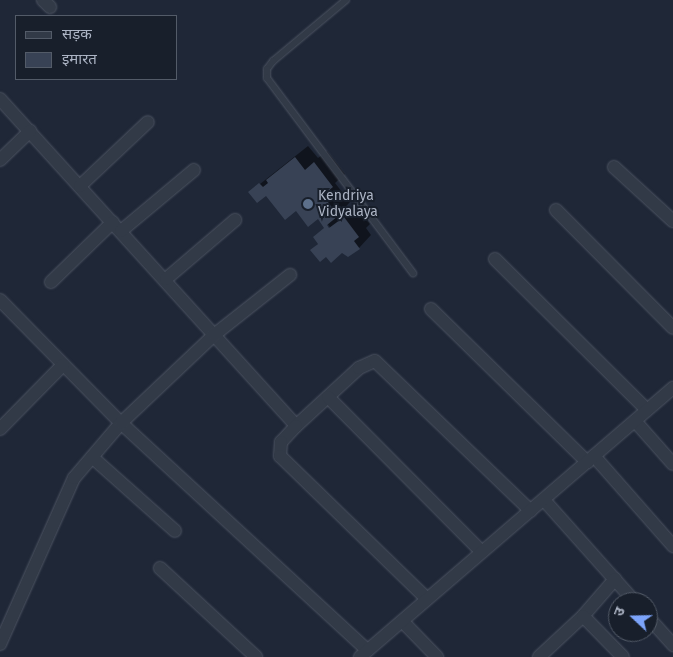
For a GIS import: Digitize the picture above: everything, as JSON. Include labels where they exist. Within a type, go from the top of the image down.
[{"type":"street","points":[[0,99],[166,279],[296,426]]},
{"type":"street","points":[[80,186],[148,122]]},
{"type":"street","points":[[0,160],[30,131]]},
{"type":"street","points":[[614,167],[673,221]]},
{"type":"street","points":[[51,282],[117,226],[194,170]]},
{"type":"street","points":[[556,210],[673,328]]},
{"type":"street","points":[[166,279],[235,220]]},
{"type":"street","points":[[495,259],[647,410]]},
{"type":"street","points":[[0,644],[67,490],[92,457],[122,423],[214,335],[290,275]]},
{"type":"street","points":[[0,300],[122,423],[364,654],[673,388]]},
{"type":"street","points":[[430,309],[591,459],[673,546]]},
{"type":"street","points":[[427,599],[280,456],[281,442],[359,368],[375,361],[532,511]]},
{"type":"street","points":[[0,429],[63,365]]},
{"type":"street","points":[[328,397],[482,552]]},
{"type":"street","points":[[635,421],[673,464]]},
{"type":"street","points":[[92,457],[175,532]]},
{"type":"street","points":[[544,500],[626,592]]},
{"type":"street","points":[[160,568],[256,657]]},
{"type":"street","points":[[544,655],[583,616],[615,579]]},
{"type":"street","points":[[583,616],[623,657]]},
{"type":"street","points":[[403,622],[437,657]]},
{"type":"street","points":[[658,628],[673,645]]},
{"type":"lane","points":[[346,0],[273,61],[267,69],[267,78],[413,273]]},
{"type":"building","points":[[295,157],[305,170],[314,162],[333,187],[323,195],[338,216],[327,225],[329,228],[344,217],[359,237],[354,241],[360,249],[348,257],[342,253],[331,263],[326,257],[320,262],[310,250],[318,244],[313,237],[324,228],[318,219],[308,227],[296,211],[285,220],[266,196],[257,203],[248,192],[259,183],[263,187],[268,183],[266,180]]},
{"type":"place","name":"Kendriya Vidyalaya","points":[[308,204]]}]
